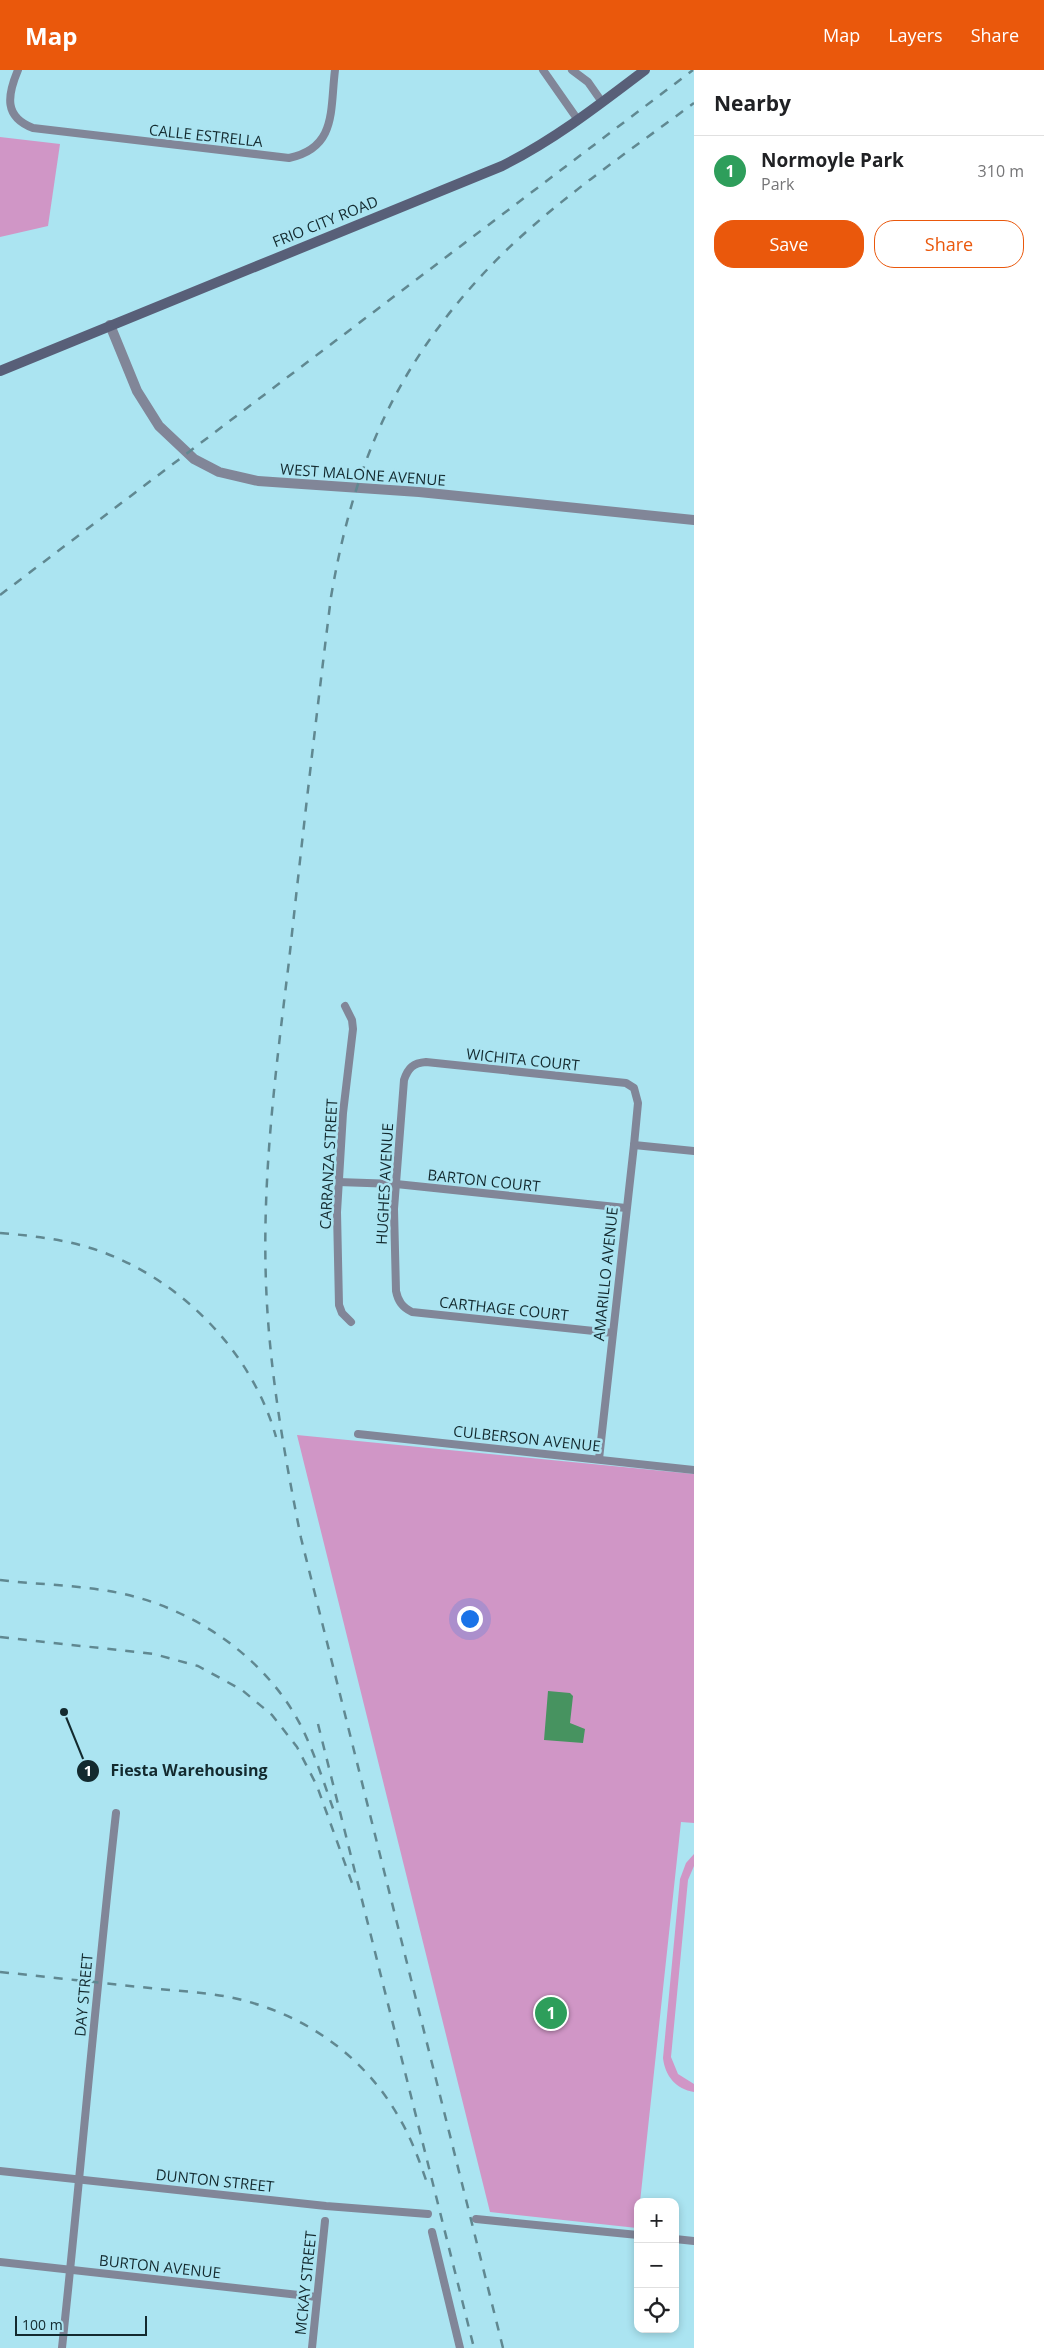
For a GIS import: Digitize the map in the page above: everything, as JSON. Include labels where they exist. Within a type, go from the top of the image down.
[{"type":"main road","name":"FRIO CITY ROAD","points":[[0,371],[502,166],[532,151],[578,120],[645,70]]},
{"type":"street","name":"CALLE ESTRELLA","points":[[18,70],[13,82],[13,116],[25,125],[45,131],[289,158],[303,155],[312,150],[324,136],[328,126],[334,70]]},
{"type":"street","points":[[543,70],[578,120]]},
{"type":"street","points":[[572,70],[588,82],[602,102]]},
{"type":"street","name":"WEST MALONE AVENUE","points":[[110,325],[137,391],[159,426],[194,459],[219,472],[258,481],[419,492],[694,520]]},
{"type":"street","name":"CARRANZA STREET","points":[[345,1006],[352,1020],[353,1030],[343,1113],[337,1212],[339,1305],[342,1312],[351,1322]]},
{"type":"street","name":"WICHITA COURT","points":[[407,1071],[414,1064],[426,1062],[626,1084],[634,1088],[636,1092]]},
{"type":"street","name":"HUGHES AVENUE","points":[[398,1299],[394,1227],[404,1080],[407,1071]]},
{"type":"street","name":"AMARILLO AVENUE","points":[[599,1459],[634,1144],[638,1103],[636,1092]]},
{"type":"street","points":[[634,1144],[694,1151]]},
{"type":"street","name":"BARTON COURT","points":[[338,1182],[396,1184],[626,1208]]},
{"type":"street","name":"CARTHAGE COURT","points":[[398,1299],[404,1307],[412,1312],[612,1333]]},
{"type":"street","name":"CULBERSON AVENUE","points":[[358,1434],[694,1470]]},
{"type":"street","name":"DAY STREET","points":[[62,2348],[80,2180],[97,1983],[116,1813]]},
{"type":"street","name":"DUNTON STREET","points":[[0,2171],[326,2206],[428,2214]]},
{"type":"street","points":[[476,2218],[634,2235]]},
{"type":"street","name":"MCKAY STREET","points":[[312,2348],[325,2221]]},
{"type":"street","points":[[432,2232],[460,2348]]},
{"type":"street","points":[[679,2239],[694,2241]]},
{"type":"street","name":"BURTON AVENUE","points":[[0,2262],[317,2297]]},
{"type":"shaded area","points":[[0,137],[60,144],[48,226],[0,237]]},
{"type":"shaded area","points":[[297,1435],[694,1474],[694,1823],[681,1822],[640,2198],[634,2198],[634,2228],[490,2212]]},
{"type":"shaded area","points":[[548,1691],[570,1693],[573,1696],[570,1723],[585,1729],[583,1743],[544,1740]]},
{"type":"shaded area","points":[[694,1854],[694,1866],[688,1880],[671,2057],[678,2074],[694,2084],[694,2092],[682,2088],[672,2081],[664,2065],[663,2058],[680,1879],[686,1863]]},
{"type":"railway","points":[[0,595],[693,70]]},
{"type":"railway","points":[[503,2348],[301,1538],[283,1443],[270,1347],[266,1283],[266,1202],[271,1122],[331,597],[351,506],[365,464],[382,423],[401,385],[424,347],[452,310],[506,250],[557,205],[694,103]]},
{"type":"railway","points":[[0,1233],[53,1239],[105,1253],[134,1266],[162,1283],[212,1325],[233,1350],[251,1377],[265,1406],[276,1437]]},
{"type":"railway","points":[[0,1580],[78,1587],[124,1594],[152,1602],[179,1613],[230,1643],[272,1683],[290,1707],[309,1743],[336,1817]]},
{"type":"railway","points":[[0,1637],[154,1654],[198,1666],[242,1690],[272,1715],[297,1747],[317,1786],[352,1883]]},
{"type":"railway","points":[[318,1724],[474,2348]]},
{"type":"railway","points":[[0,1972],[219,1995],[256,2004],[282,2013],[306,2025],[329,2040],[369,2076],[386,2097],[405,2128],[426,2180]]},
{"type":"place","name":"Fiesta Warehousing","points":[[64,1712]]},
{"type":"place","name":"Normoyle Park","points":[[551,2013]]}]
